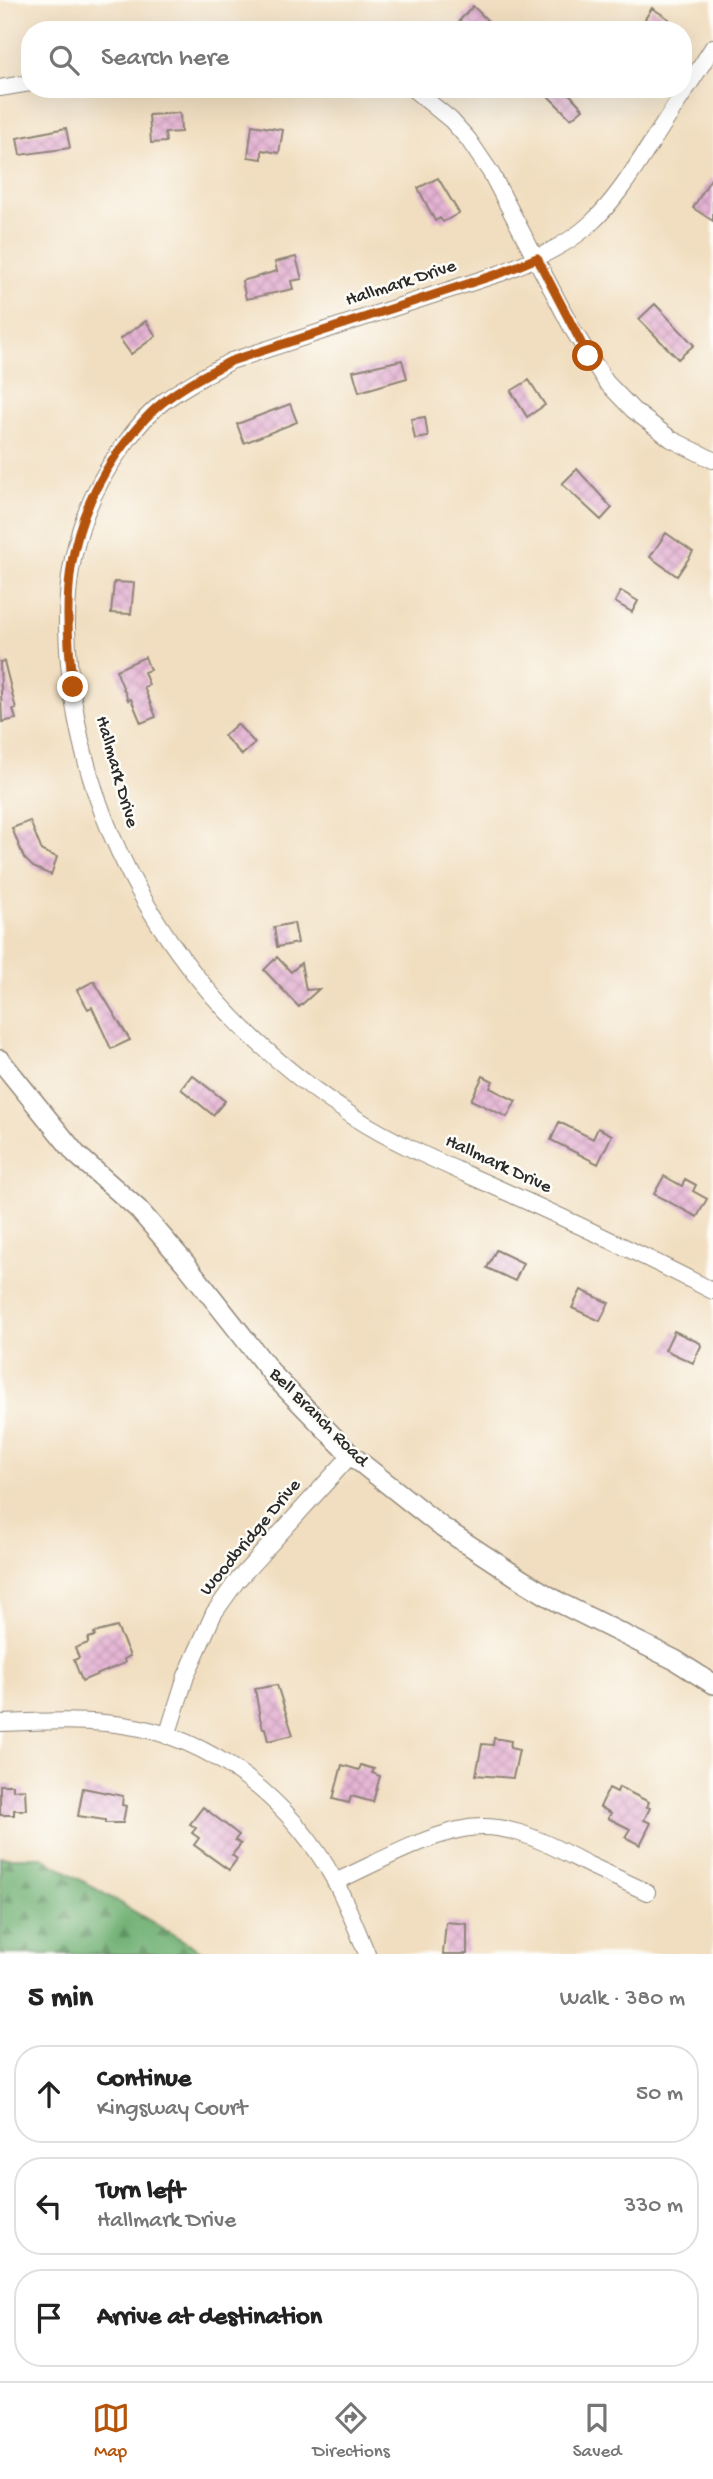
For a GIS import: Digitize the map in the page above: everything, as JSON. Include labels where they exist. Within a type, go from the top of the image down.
[{"type":"street","name":"Hallmark Drive","points":[[692,80],[713,47]]},
{"type":"street","points":[[0,88],[21,84]]},
{"type":"street","points":[[426,98],[468,139],[491,173],[578,339],[606,382],[632,410],[671,439],[713,460]]},
{"type":"street","name":"Hallmark Drive","points":[[680,98],[617,193],[590,224],[537,258],[501,273],[231,361],[161,403],[138,426],[109,465],[83,517],[69,568],[68,645],[83,746],[119,855],[161,930],[198,979],[260,1045],[356,1118],[433,1158],[607,1238],[713,1291]]},
{"type":"street","name":"Bell Branch Road","points":[[0,1060],[76,1154],[138,1209],[185,1263],[274,1376],[351,1455],[443,1528],[522,1580],[560,1603],[675,1660],[713,1684]]},
{"type":"street","name":"Woodbridge Drive","points":[[167,1735],[186,1676],[214,1613],[236,1582],[351,1455]]},
{"type":"street","points":[[0,1723],[92,1721],[127,1725],[167,1735],[235,1769],[294,1820],[335,1882],[367,1954]]},
{"type":"street","points":[[335,1882],[431,1839],[460,1829],[484,1827],[507,1829],[532,1836],[647,1892]]},
{"type":"green space","points":[[0,1857],[42,1857],[206,1954],[0,1954]]},
{"type":"building","points":[[473,6],[488,21],[459,21]]},
{"type":"building","points":[[652,8],[669,19],[668,21],[644,21]]},
{"type":"building","points":[[550,98],[573,98],[583,109],[571,119]]},
{"type":"building","points":[[180,113],[181,132],[165,133],[166,142],[151,143],[149,115]]},
{"type":"building","points":[[252,125],[283,130],[279,153],[262,150],[262,159],[248,157]]},
{"type":"building","points":[[66,128],[70,148],[20,155],[17,138]]},
{"type":"building","points":[[713,175],[713,221],[693,208]]},
{"type":"building","points":[[438,178],[459,213],[443,222],[440,218],[435,221],[418,188]]},
{"type":"building","points":[[296,257],[302,279],[291,281],[293,289],[246,299],[242,281],[277,271],[275,262]]},
{"type":"building","points":[[655,304],[694,345],[678,359],[639,319]]},
{"type":"building","points":[[146,321],[156,336],[131,354],[120,339]]},
{"type":"building","points":[[402,360],[407,378],[359,392],[353,371]]},
{"type":"building","points":[[529,380],[545,405],[527,417],[511,391]]},
{"type":"building","points":[[290,404],[297,422],[244,443],[237,424]]},
{"type":"building","points":[[425,417],[428,437],[415,439],[411,419]]},
{"type":"building","points":[[577,469],[612,508],[601,520],[562,484]]},
{"type":"building","points":[[666,533],[693,552],[677,576],[650,557]]},
{"type":"building","points":[[114,582],[134,583],[131,614],[111,613]]},
{"type":"building","points":[[621,591],[638,601],[632,612],[615,602]]},
{"type":"building","points":[[145,657],[150,670],[144,672],[149,685],[144,687],[156,717],[141,723],[116,670]]},
{"type":"building","points":[[4,661],[16,719],[2,722],[0,662]]},
{"type":"building","points":[[237,724],[255,743],[242,755],[224,736]]},
{"type":"building","points":[[30,821],[42,851],[57,857],[51,875],[33,867],[24,858],[12,828]]},
{"type":"building","points":[[294,923],[298,943],[277,947],[274,927]]},
{"type":"building","points":[[277,957],[291,972],[301,963],[306,990],[319,989],[299,1007],[264,970]]},
{"type":"building","points":[[94,981],[130,1040],[111,1049],[92,1007],[88,1009],[77,990]]},
{"type":"building","points":[[192,1075],[225,1101],[213,1115],[181,1089]]},
{"type":"building","points":[[483,1076],[493,1081],[490,1088],[516,1101],[507,1117],[471,1100]]},
{"type":"building","points":[[559,1122],[593,1139],[598,1128],[612,1135],[598,1164],[551,1140]]},
{"type":"building","points":[[664,1176],[682,1186],[685,1179],[696,1185],[693,1191],[707,1199],[697,1217],[654,1194]]},
{"type":"building","points":[[496,1250],[523,1263],[515,1281],[487,1268]]},
{"type":"building","points":[[581,1290],[609,1303],[600,1321],[572,1308]]},
{"type":"building","points":[[674,1331],[700,1343],[693,1363],[665,1350]]},
{"type":"building","points":[[117,1627],[130,1656],[124,1659],[125,1663],[82,1681],[74,1660],[79,1658],[75,1648],[88,1643],[88,1638],[95,1636],[94,1633]]},
{"type":"building","points":[[277,1685],[293,1735],[268,1741],[260,1718],[255,1689]]},
{"type":"building","points":[[494,1738],[511,1741],[510,1748],[519,1750],[513,1778],[476,1775],[482,1744],[493,1745]]},
{"type":"building","points":[[342,1765],[359,1770],[361,1765],[374,1769],[372,1773],[380,1776],[373,1802],[351,1796],[349,1803],[333,1799]]},
{"type":"building","points":[[0,1785],[13,1785],[13,1790],[25,1789],[26,1810],[14,1810],[14,1815],[0,1815]]},
{"type":"building","points":[[619,1787],[649,1802],[647,1807],[650,1808],[644,1820],[651,1823],[640,1845],[625,1837],[630,1829],[608,1818],[611,1813],[600,1807],[609,1788],[617,1792]]},
{"type":"building","points":[[83,1788],[123,1796],[122,1805],[126,1806],[123,1823],[105,1823],[105,1820],[78,1816]]},
{"type":"building","points":[[203,1807],[239,1835],[235,1840],[241,1844],[232,1855],[237,1859],[229,1870],[194,1845],[199,1838],[192,1833],[196,1828],[190,1824]]},
{"type":"building","points":[[446,1922],[467,1924],[467,1954],[443,1954]]},
{"type":"route","points":[[73,687],[68,645],[69,568],[83,517],[109,465],[138,426],[161,403],[195,381],[231,361],[501,273],[537,258],[588,356]]}]
